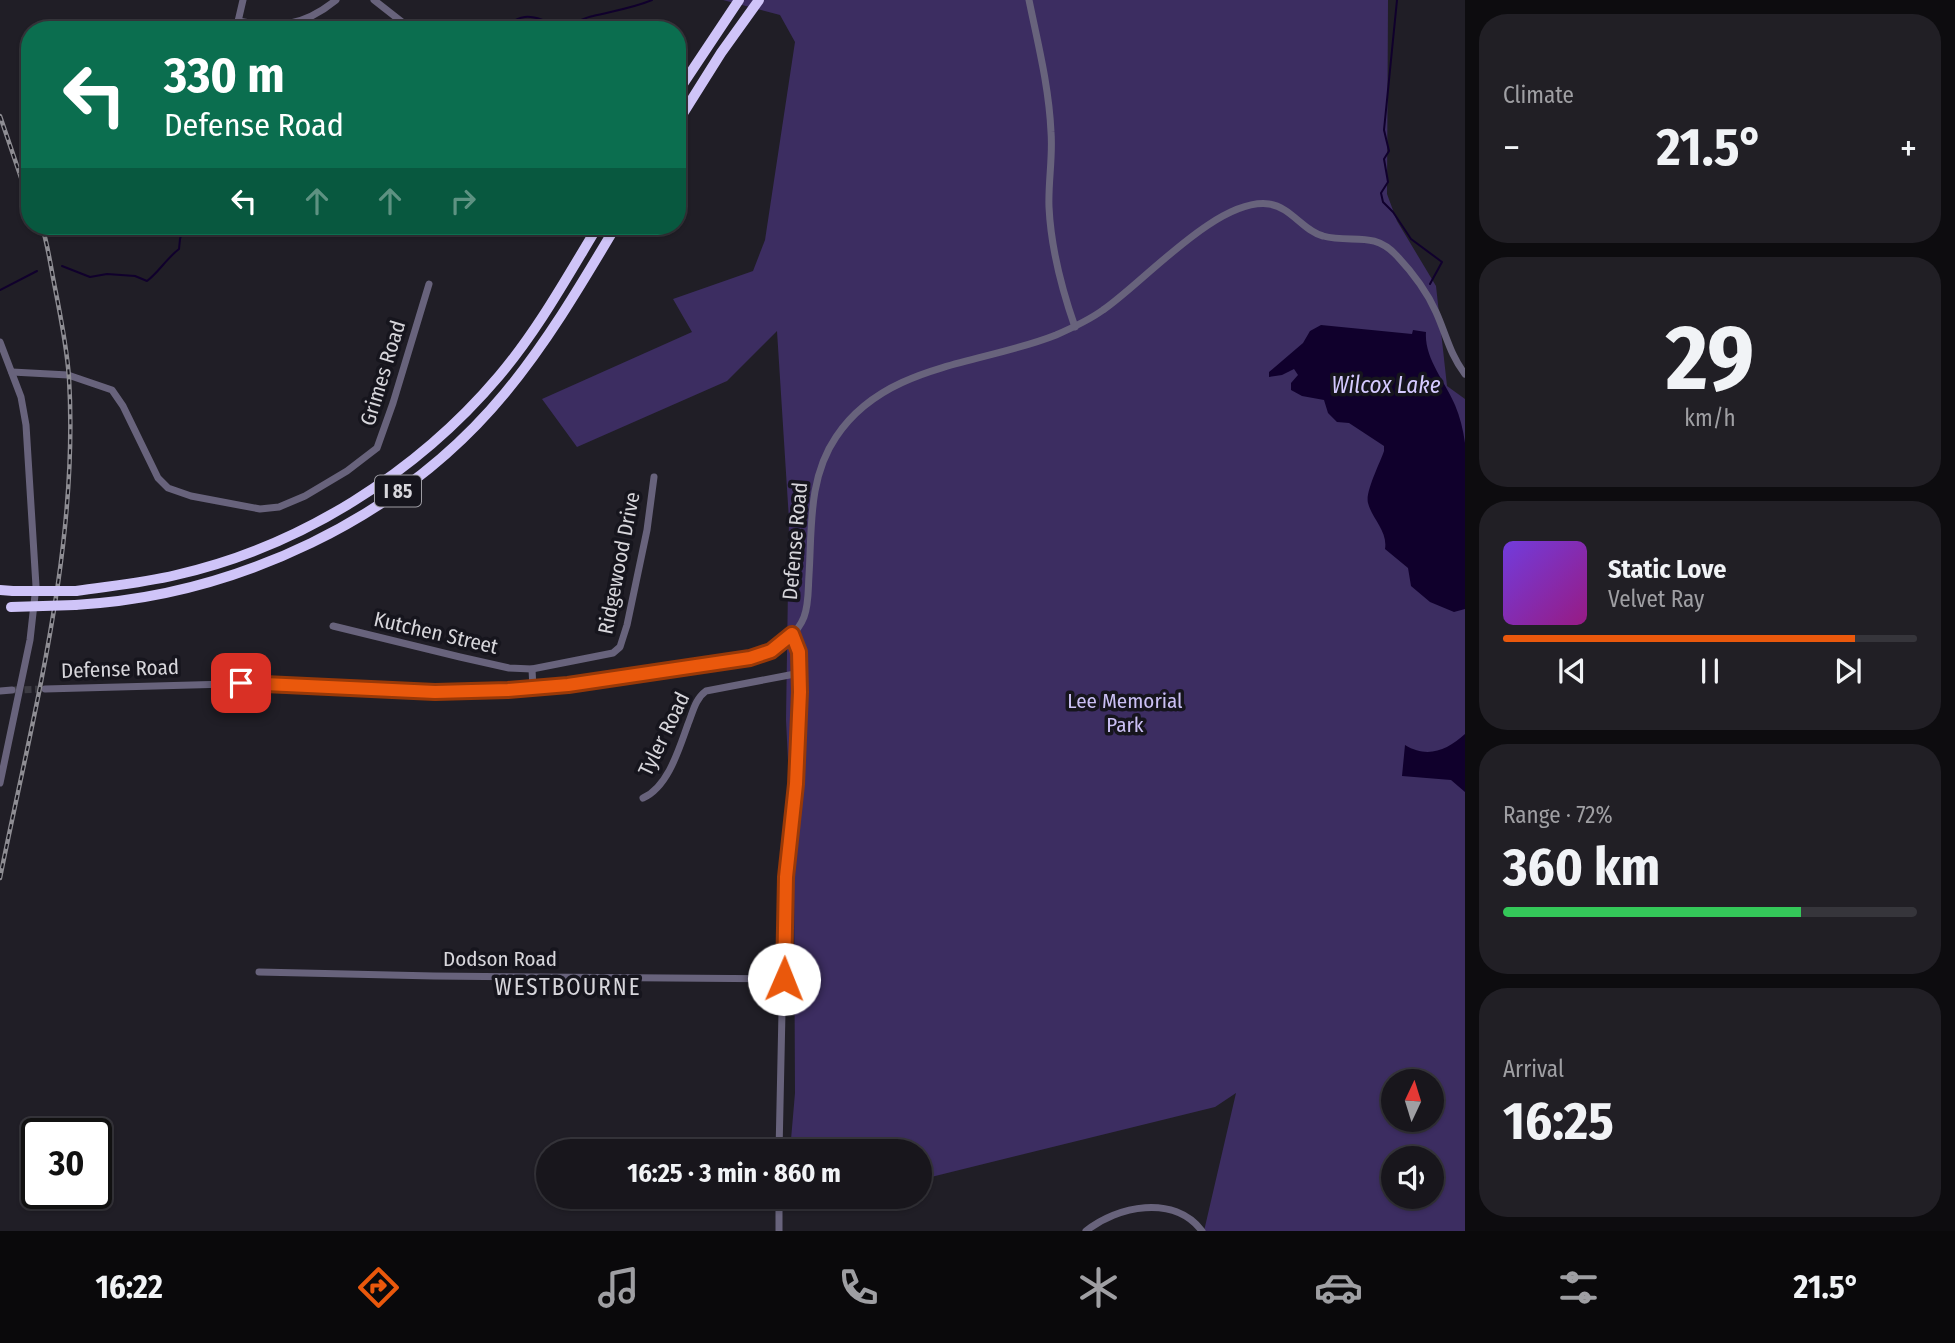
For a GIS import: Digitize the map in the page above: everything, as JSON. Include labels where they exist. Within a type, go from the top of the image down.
[{"type":"highway","points":[[686,80],[739,0]]},
{"type":"highway","points":[[686,109],[758,0]]},
{"type":"highway","name":"I 85","points":[[0,590],[76,591],[175,575],[238,556],[297,532],[375,487],[430,445],[499,376],[540,321],[593,235]]},
{"type":"highway","name":"I 85","points":[[6,607],[112,603],[150,597],[233,575],[309,544],[395,493],[450,449],[503,395],[549,335],[610,235]]},
{"type":"street","points":[[238,21],[243,0]]},
{"type":"street","points":[[308,21],[335,0]]},
{"type":"street","points":[[374,0],[401,21]]},
{"type":"street","points":[[1029,0],[1048,95],[1051,132],[1051,238],[1058,275],[1075,327]]},
{"type":"street","name":"Defense Road","points":[[45,689],[264,682],[435,692],[533,689],[750,658],[771,651],[792,634],[803,619],[808,602],[812,505],[816,483],[828,450],[847,421],[868,401],[900,383],[942,368],[1036,342],[1075,327],[1111,305],[1179,246],[1249,204],[1273,204],[1318,235],[1379,242],[1395,254],[1415,279],[1438,316],[1447,345],[1465,374]]},
{"type":"street","name":"Grimes Road","points":[[12,372],[68,375],[112,390],[123,406],[158,478],[175,491],[260,509],[279,507],[305,496],[347,471],[377,448],[429,284]]},
{"type":"street","points":[[0,342],[21,397],[26,425],[36,573],[30,640],[0,781]]},
{"type":"street","name":"Ridgewood Drive","points":[[532,669],[611,654],[620,647],[647,530],[654,477]]},
{"type":"street","name":"Kutchen Street","points":[[333,626],[460,657],[532,669]]},
{"type":"street","points":[[779,1139],[786,877],[796,784],[800,673],[799,652],[792,634]]},
{"type":"street","points":[[532,669],[533,689]]},
{"type":"street","name":"Tyler Road","points":[[643,798],[659,786],[679,748],[697,700],[706,691],[800,673]]},
{"type":"street","points":[[0,691],[12,690]]},
{"type":"street","name":"Dodson Road","points":[[259,972],[784,979]]},
{"type":"street","points":[[1086,1231],[1109,1216],[1148,1208],[1182,1213],[1202,1231]]},
{"type":"street","points":[[779,1209],[779,1231]]},
{"type":"green space","name":"Lee Memorial Park","points":[[723,0],[1388,0],[1387,194],[1397,221],[1436,286],[1447,386],[1465,399],[1465,1231],[1204,1231],[1236,1093],[1215,1107],[932,1177],[932,1139],[791,1139],[795,1093],[794,883],[786,720],[789,520],[777,331],[727,381],[577,447],[542,399],[692,332],[673,299],[753,271],[765,240],[795,42],[780,15]]},
{"type":"water","name":"Wilcox Lake","points":[[1321,325],[1412,334],[1413,330],[1426,332],[1428,351],[1455,405],[1465,443],[1465,609],[1454,612],[1430,602],[1411,586],[1408,568],[1385,549],[1384,536],[1368,503],[1384,446],[1349,423],[1337,422],[1328,413],[1324,400],[1302,396],[1291,390],[1291,383],[1298,375],[1294,369],[1269,377],[1269,372],[1303,343],[1310,331]]},
{"type":"water","points":[[1465,734],[1465,792],[1451,780],[1402,776],[1405,745],[1422,751],[1437,751]]},
{"type":"waterway","points":[[578,21],[652,0]]},
{"type":"waterway","points":[[1397,0],[1384,130],[1389,151],[1384,159],[1388,182],[1381,193],[1383,202],[1411,239],[1442,262],[1430,284]]},
{"type":"waterway","points":[[514,21],[529,17],[547,21]]},
{"type":"waterway","points":[[62,266],[90,277],[107,274],[135,276],[147,281],[179,249],[181,235]]},
{"type":"waterway","points":[[0,290],[37,271]]},
{"type":"tunnel","points":[[14,690],[45,689]]},
{"type":"railway","points":[[0,116],[21,178]]},
{"type":"railway","points":[[0,878],[51,630],[67,504],[69,378],[62,322],[44,235]]},
{"type":"district","name":"WESTBOURNE","points":[[568,987]]},
{"type":"route","points":[[241,683],[457,693],[545,688],[750,658],[771,651],[792,634],[799,652],[800,692],[795,801],[786,877],[784,979]]}]
